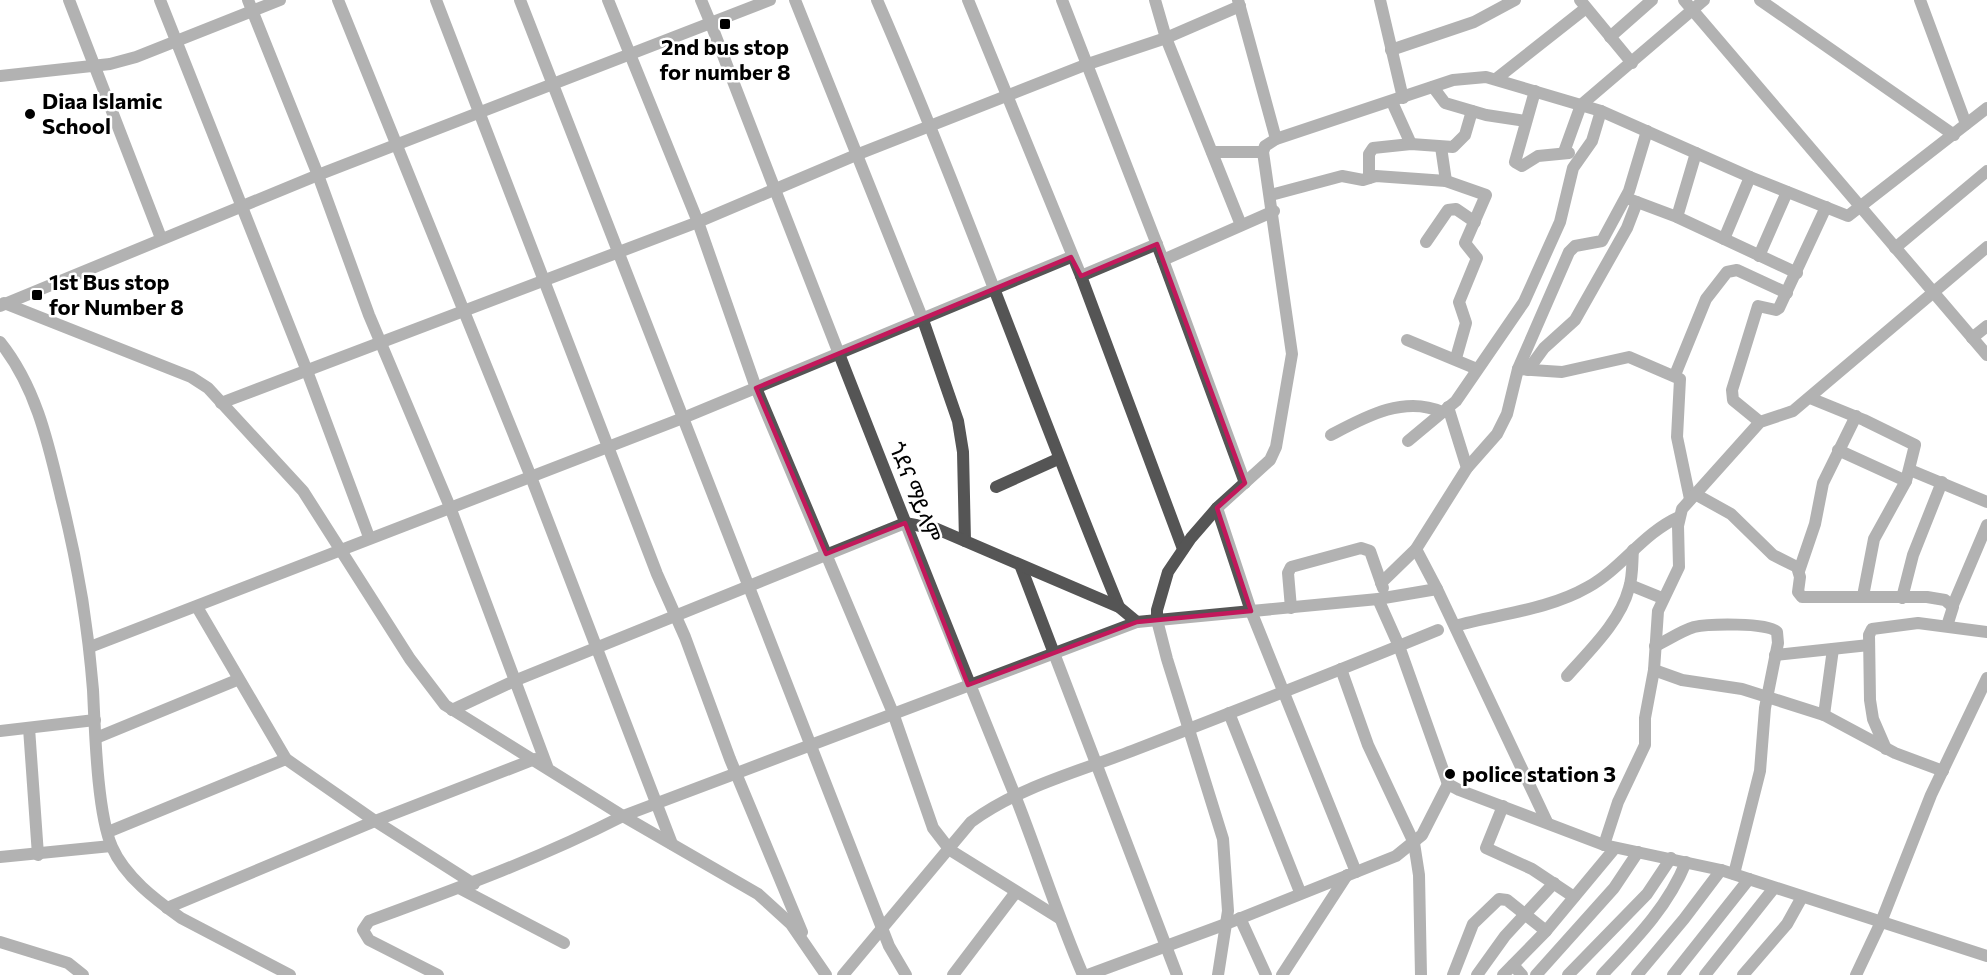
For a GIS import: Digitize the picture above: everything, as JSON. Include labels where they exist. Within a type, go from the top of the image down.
[{"type":"street","points":[[69,0],[161,238]]},
{"type":"street","points":[[160,0],[308,371],[369,537]]},
{"type":"street","points":[[0,76],[93,67],[136,57],[250,5],[280,0]]},
{"type":"street","points":[[338,0],[531,477],[595,650],[672,844]]},
{"type":"street","points":[[436,0],[736,772],[807,944],[826,975]]},
{"type":"street","points":[[520,0],[889,946],[906,975]]},
{"type":"street","points":[[608,0],[698,222],[756,388],[893,713],[933,828],[951,850],[1059,918]]},
{"type":"street","name":"ጎደና ማይላም","points":[[701,0],[968,685],[1015,795],[1059,918],[1083,975]]},
{"type":"street","points":[[2,304],[318,175],[770,0]]},
{"type":"street","points":[[795,0],[923,320],[958,421],[963,452],[965,541]]},
{"type":"street","points":[[877,0],[932,126],[996,290],[1058,459],[1119,607]]},
{"type":"street","points":[[968,0],[1071,257],[1081,276],[1183,549]]},
{"type":"street","points":[[1062,0],[1085,65],[1157,243],[1245,483]]},
{"type":"street","points":[[1155,0],[1166,38],[1241,225]]},
{"type":"street","points":[[1380,0],[1391,50],[1398,100],[1411,144]]},
{"type":"street","points":[[1391,50],[1474,22],[1515,0]]},
{"type":"street","points":[[1610,37],[1652,0]]},
{"type":"street","points":[[1684,0],[1987,356]]},
{"type":"street","points":[[1564,152],[1581,105],[1704,0]]},
{"type":"street","points":[[1760,0],[1954,135]]},
{"type":"street","points":[[1920,0],[1966,124]]},
{"type":"street","points":[[221,403],[465,311],[618,250],[698,222],[856,155],[1008,95],[1085,65],[1166,38],[1239,3],[1276,139]]},
{"type":"street","points":[[1496,79],[1583,4],[1632,63]]},
{"type":"street","points":[[250,5],[318,175],[380,343],[450,507],[547,766]]},
{"type":"street","points":[[1218,975],[1226,924],[1228,884],[1223,839],[1187,729],[1157,620],[1163,585],[1183,549],[1217,508],[1274,453],[1292,366],[1291,341],[1272,195],[1263,152],[1265,146],[1276,139],[1466,77],[1496,79],[1601,111],[1750,177],[1848,216],[1987,108]]},
{"type":"street","points":[[1433,87],[1445,103],[1472,111],[1526,121]]},
{"type":"street","points":[[1535,91],[1514,158],[1516,164],[1522,166],[1538,156],[1564,152],[1580,156]]},
{"type":"street","points":[[1370,178],[1370,150],[1411,144],[1453,147],[1462,139],[1472,111]]},
{"type":"street","points":[[1408,441],[1460,395],[1524,302],[1560,222],[1573,168],[1592,141],[1601,111]]},
{"type":"street","points":[[1523,370],[1575,320],[1614,247],[1627,228],[1631,199],[1647,131]]},
{"type":"street","points":[[1441,147],[1446,181]]},
{"type":"street","points":[[1212,152],[1263,152]]},
{"type":"street","points":[[1677,217],[1696,153]]},
{"type":"street","points":[[1895,248],[1987,171]]},
{"type":"street","points":[[1272,195],[1337,177],[1370,178],[1376,176],[1446,181],[1486,195],[1465,243],[1477,258],[1459,302],[1466,323],[1456,358]]},
{"type":"street","points":[[1724,239],[1750,177]]},
{"type":"street","points":[[1753,276],[1787,192]]},
{"type":"street","points":[[1631,199],[1677,217],[1797,273]]},
{"type":"street","points":[[1602,241],[1631,199]]},
{"type":"street","points":[[1760,422],[1731,396],[1758,306],[1776,310],[1797,273],[1826,207]]},
{"type":"street","points":[[1426,242],[1448,210],[1456,209],[1476,222]]},
{"type":"street","points":[[1163,260],[1274,211]]},
{"type":"street","points":[[1381,583],[1416,549],[1467,468],[1502,425],[1544,311],[1571,248],[1602,241],[1614,247]]},
{"type":"street","points":[[1081,276],[1157,243]]},
{"type":"street","points":[[1455,626],[1575,594],[1613,570],[1662,524],[1678,517],[1692,496],[1760,422],[1793,411],[1810,398],[1987,247]]},
{"type":"street","points":[[90,647],[197,608],[369,537],[683,418],[1071,257]]},
{"type":"street","points":[[1675,375],[1702,309],[1717,282],[1732,269],[1753,276],[1787,293]]},
{"type":"street","points":[[1524,302],[1544,311]]},
{"type":"street","points":[[2,304],[191,377],[208,388],[289,474],[317,510],[410,659],[438,698],[452,710],[536,759],[623,816],[771,904],[807,944]]},
{"type":"street","points":[[1972,338],[1987,326]]},
{"type":"street","points":[[1407,340],[1456,358],[1477,369]]},
{"type":"street","points":[[0,342],[24,378],[46,438],[70,532],[90,647],[94,720],[111,846],[128,870],[167,908],[181,918],[290,975]]},
{"type":"street","points":[[1523,370],[1562,372],[1629,357],[1675,375],[1682,385],[1677,437],[1692,496]]},
{"type":"street","points":[[1810,398],[1856,416],[1911,441],[1915,445],[1908,475],[1874,539],[1863,596]]},
{"type":"street","points":[[1331,435],[1375,414],[1399,407],[1420,405],[1445,410]]},
{"type":"street","points":[[1445,410],[1467,468]]},
{"type":"street","points":[[1856,416],[1823,483],[1815,524],[1799,571],[1798,592],[1806,599],[1863,596],[1927,597],[1945,600],[1953,605]]},
{"type":"street","points":[[1838,450],[1908,475],[1942,482],[1987,502]]},
{"type":"street","points":[[996,487],[1058,459]]},
{"type":"street","points":[[1902,598],[1913,555],[1942,482]]},
{"type":"street","points":[[1692,496],[1731,514],[1773,555],[1794,564],[1799,571]]},
{"type":"street","points":[[1217,508],[1251,611],[1284,690],[1352,873]]},
{"type":"street","points":[[1503,975],[1546,931],[1574,897],[1610,846],[1618,802],[1645,745],[1645,718],[1654,670],[1662,598],[1674,582],[1679,567],[1678,517]]},
{"type":"street","points":[[452,710],[514,681],[905,523],[920,524],[965,541],[1021,567],[1119,607],[1137,622]]},
{"type":"street","points":[[1947,626],[1953,605],[1987,525]]},
{"type":"street","points":[[1088,975],[1226,924],[1300,892],[1396,856],[1422,836],[1448,784],[1382,598],[1381,583],[1370,551],[1366,548],[1288,570],[1291,608]]},
{"type":"street","points":[[1416,549],[1455,626],[1547,822]]},
{"type":"street","points":[[1567,676],[1610,626],[1621,608],[1630,585],[1633,550]]},
{"type":"street","points":[[1021,567],[1177,975]]},
{"type":"street","points":[[1630,585],[1662,598]]},
{"type":"street","points":[[438,975],[369,940],[363,930],[369,921],[474,884],[575,840],[623,816],[736,772],[1137,622],[1382,598],[1437,589]]},
{"type":"street","points":[[197,608],[237,680],[286,759],[375,821],[474,884]]},
{"type":"street","points":[[1886,749],[1872,710],[1869,645],[1872,629],[1912,623],[1987,632]]},
{"type":"street","points":[[1637,975],[1727,872],[1760,771],[1767,697],[1777,632],[1767,626],[1705,625],[1687,630],[1655,646]]},
{"type":"street","points":[[843,975],[882,926],[951,850],[971,822],[1015,795],[1438,630]]},
{"type":"street","points":[[1775,655],[1869,645]]},
{"type":"street","points":[[1824,715],[1833,649]]},
{"type":"street","points":[[1341,669],[1368,745],[1414,843],[1419,875],[1421,975]]},
{"type":"street","points":[[1654,670],[1682,680],[1731,686],[1824,715],[1886,749],[1942,771]]},
{"type":"street","points":[[1856,975],[1881,922],[1942,771],[1987,678]]},
{"type":"street","points":[[96,738],[237,680]]},
{"type":"street","points":[[1229,713],[1300,892]]},
{"type":"street","points":[[0,731],[94,720]]},
{"type":"street","points":[[29,728],[38,855]]},
{"type":"street","points":[[108,832],[286,759]]},
{"type":"street","points":[[167,908],[375,821],[536,759]]},
{"type":"street","points":[[1448,784],[1610,846],[1727,872],[1987,956]]},
{"type":"street","points":[[1503,806],[1486,848],[1532,869],[1574,897]]},
{"type":"street","points":[[0,857],[111,846]]},
{"type":"street","points":[[1536,975],[1614,888],[1638,852]]},
{"type":"street","points":[[1568,975],[1647,894],[1671,858]]},
{"type":"street","points":[[1602,975],[1634,941],[1671,894],[1686,862]]},
{"type":"street","points":[[1282,975],[1352,873]]},
{"type":"street","points":[[1673,975],[1749,879]]},
{"type":"street","points":[[1477,975],[1524,914],[1554,883]]},
{"type":"street","points":[[459,888],[564,943]]},
{"type":"street","points":[[1706,975],[1774,888]]},
{"type":"street","points":[[953,975],[1016,892]]},
{"type":"street","points":[[1743,975],[1787,924],[1802,897]]},
{"type":"street","points":[[1454,975],[1468,933],[1487,909],[1503,898],[1546,931]]},
{"type":"street","points":[[1240,918],[1266,975]]},
{"type":"street","points":[[1,946],[68,963],[83,975]]},
{"type":"street","points":[[1513,965],[1522,975]]},
{"type":"highlighted area","points":[[1157,244],[1245,483],[1217,508],[1251,611],[1137,622],[968,685],[905,523],[826,554],[756,388],[1071,257],[1081,276]]},
{"type":"place","name":"2nd bus stop for number 8","points":[[725,24]]},
{"type":"place","name":"Diaa Islamic School","points":[[30,114]]},
{"type":"place","name":"1st Bus stop for Number 8","points":[[37,295]]},
{"type":"place","name":"police station 3","points":[[1450,774]]}]
